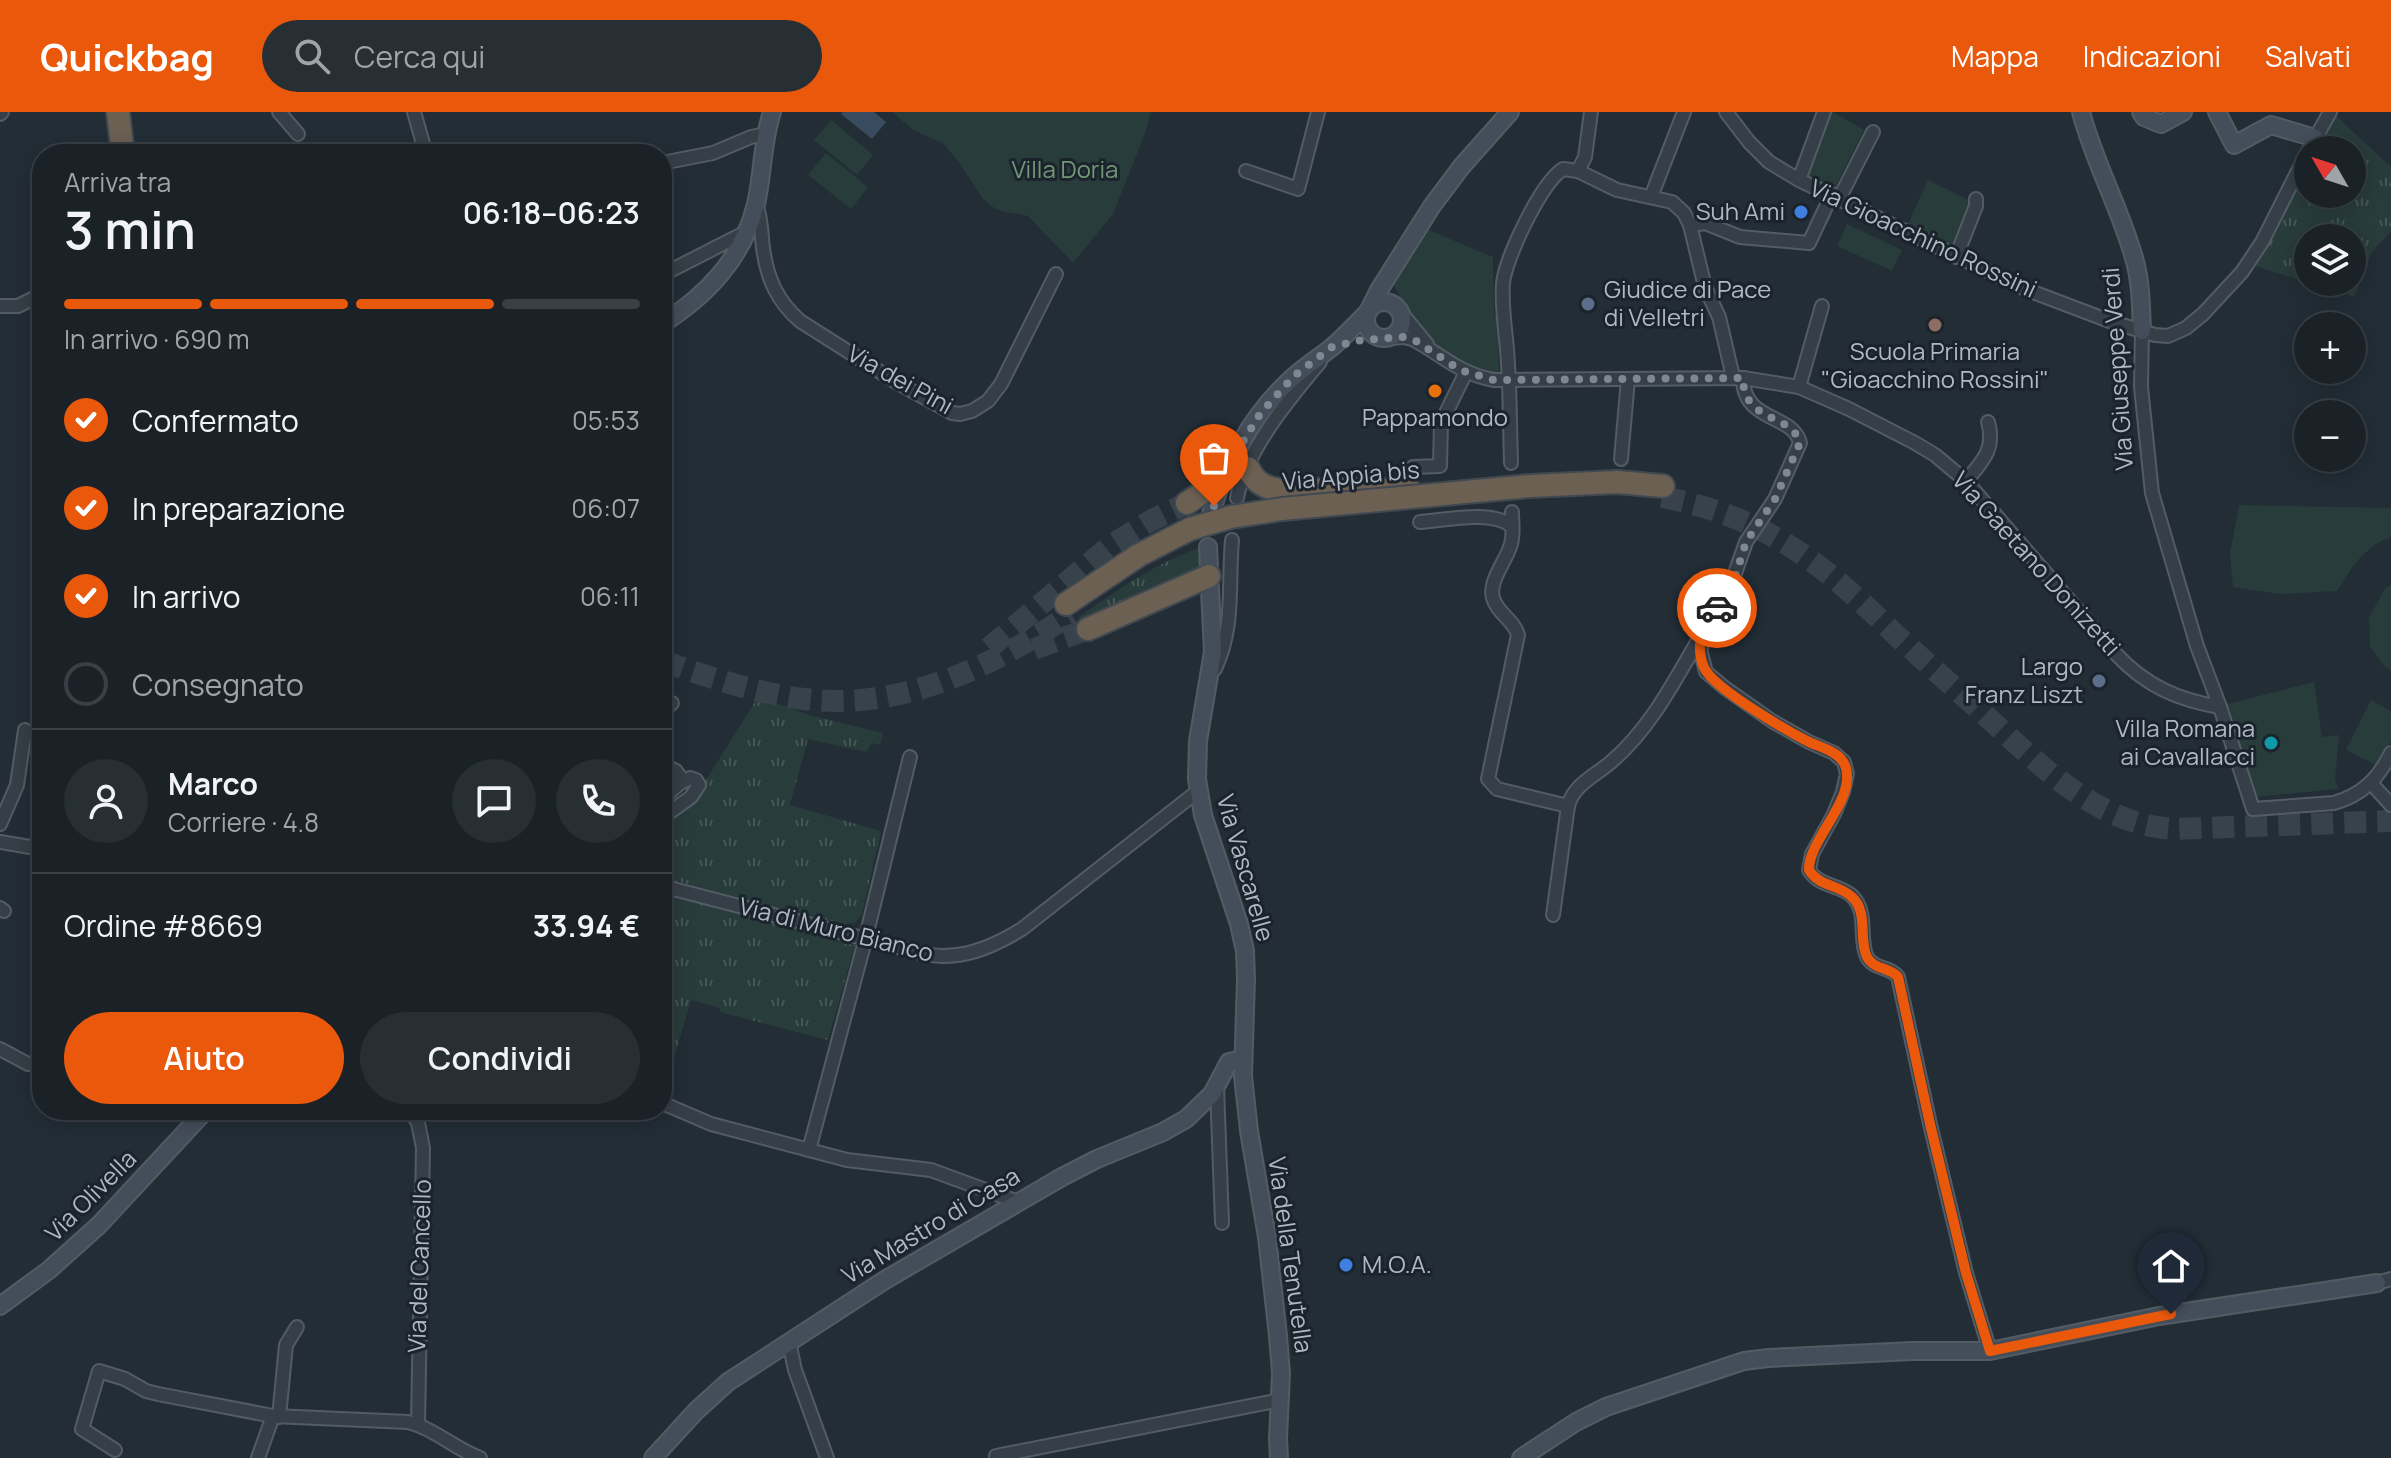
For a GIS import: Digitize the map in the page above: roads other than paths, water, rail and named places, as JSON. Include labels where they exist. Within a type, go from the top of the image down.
[{"type":"highway","points":[[118,112],[122,144]]},
{"type":"highway","points":[[130,112],[132,144]]},
{"type":"highway","points":[[1248,468],[1254,478],[1268,488],[1280,490],[1391,489],[1454,493]]},
{"type":"highway","points":[[1187,503],[1224,478]]},
{"type":"highway","name":"Via Appia bis","points":[[1197,538],[1236,528],[1290,520],[1530,492]]},
{"type":"highway","name":"Via Appia bis","points":[[1209,576],[1075,615],[1148,562],[1231,517],[1282,509],[1454,493],[1662,492]]},
{"type":"street","points":[[279,112],[298,134]]},
{"type":"street","points":[[414,112],[423,144]]},
{"type":"street","points":[[672,317],[719,277],[746,232],[756,204],[772,112]]},
{"type":"street","points":[[1246,171],[1298,189],[1318,112]]},
{"type":"street","points":[[1384,338],[1373,335],[1366,325],[1368,311],[1379,290],[1439,196],[1510,112]]},
{"type":"street","points":[[1578,171],[1585,157],[1591,112]]},
{"type":"street","points":[[1651,197],[1684,112]]},
{"type":"street","name":"Via Gioacchino Rossini","points":[[1726,112],[1769,162],[1799,180],[2025,289],[2142,331]]},
{"type":"street","points":[[1799,180],[1824,112]]},
{"type":"street","name":"Via Giuseppe Verdi","points":[[2081,112],[2090,144],[2134,258],[2140,294],[2141,387],[2152,493],[2197,646],[2253,809],[2334,803],[2354,796],[2371,783]]},
{"type":"street","points":[[2141,112],[2144,117],[2161,124],[2183,112]]},
{"type":"street","points":[[2217,112],[2234,145],[2271,125],[2294,137]]},
{"type":"street","points":[[2317,136],[2330,112]]},
{"type":"street","points":[[1690,225],[1705,223],[1740,237],[1809,243],[1873,132]]},
{"type":"street","points":[[672,161],[713,153],[766,134]]},
{"type":"street","points":[[1511,463],[1503,290],[1507,268],[1531,213],[1549,182],[1563,169],[1578,171],[1617,190],[1675,204],[1690,225],[1705,287],[1721,321],[1744,393],[1755,408],[1795,432],[1799,446],[1772,504],[1748,538],[1732,582],[1665,698],[1643,729],[1611,762],[1576,789],[1568,806],[1553,915]]},
{"type":"street","points":[[2142,331],[2162,336],[2180,331],[2226,292],[2256,253],[2294,179]]},
{"type":"street","points":[[1956,257],[1976,199]]},
{"type":"street","name":"Via dei Pini","points":[[756,204],[762,223],[766,270],[772,286],[789,311],[880,372],[952,413],[972,411],[988,401],[995,392],[1013,363],[1056,274]]},
{"type":"street","points":[[672,270],[746,232]]},
{"type":"street","points":[[1211,514],[1224,478],[1246,436],[1269,402],[1294,376],[1332,347],[1384,338],[1398,331],[1401,315],[1390,295],[1390,283],[1399,260]]},
{"type":"street","points":[[0,306],[18,306],[32,299]]},
{"type":"street","points":[[1237,498],[1248,468],[1276,418],[1332,347],[1379,303],[1396,308]]},
{"type":"street","points":[[1799,387],[1822,306]]},
{"type":"street","name":"Via Gaetano Donizetti","points":[[1396,308],[1434,353]]},
{"type":"street","name":"Via Gaetano Donizetti","points":[[1384,338],[1408,337],[1466,372],[1487,379],[1738,378],[1799,387],[1898,432],[1935,455],[1966,481],[2130,668],[2165,693],[2220,707]]},
{"type":"street","points":[[1413,467],[1440,466],[1441,423],[1466,372]]},
{"type":"street","points":[[1621,459],[1628,379]]},
{"type":"street","points":[[1966,481],[1984,459],[1990,446],[1988,422]]},
{"type":"street","points":[[1512,512],[1512,540],[1494,582],[1492,596],[1518,635],[1488,779],[1497,789],[1568,806]]},
{"type":"street","points":[[1420,522],[1489,517],[1512,526]]},
{"type":"street","name":"Via Vascarelle","points":[[1197,538],[1209,576],[1213,652],[1198,741],[1198,791],[1245,951],[1243,1059]]},
{"type":"street","points":[[1209,679],[1227,633],[1231,604],[1232,540]]},
{"type":"street","points":[[1701,636],[1703,666],[1715,681],[1772,721],[1834,753],[1845,766],[1847,779],[1840,800],[1812,854],[1809,870],[1818,881],[1854,898],[1863,922],[1867,957],[1872,963],[1892,970],[1898,977],[1966,1273],[1990,1351]]},
{"type":"street","points":[[0,824],[17,785],[25,730]]},
{"type":"street","points":[[2391,753],[2386,774],[2371,783],[2391,805]]},
{"type":"street","points":[[809,1150],[910,757]]},
{"type":"street","points":[[672,769],[683,781]]},
{"type":"street","points":[[672,790],[690,778],[699,785],[672,810]]},
{"type":"street","name":"Via di Muro Bianco","points":[[672,889],[924,954],[947,957],[969,954],[999,942],[1028,924],[1198,791]]},
{"type":"street","points":[[0,842],[32,847]]},
{"type":"street","points":[[0,1049],[28,1064]]},
{"type":"street","name":"Via Mastro di Casa","points":[[653,1458],[719,1389],[885,1280],[1018,1202],[1089,1163],[1173,1127],[1199,1109],[1229,1062],[1243,1059]]},
{"type":"street","name":"Via della Tenutella","points":[[1243,1059],[1247,1120],[1271,1222],[1279,1348],[1282,1437],[1279,1458]]},
{"type":"street","points":[[1217,1085],[1222,1223]]},
{"type":"street","points":[[672,1107],[711,1124],[859,1163],[931,1170],[1018,1202]]},
{"type":"street","name":"Via Olivella","points":[[3,1299],[65,1257],[99,1225],[196,1120]]},
{"type":"street","name":"Via del Cancello","points":[[415,1120],[420,1129],[423,1154],[418,1424]]},
{"type":"street","points":[[1521,1458],[1576,1422],[1612,1405],[1744,1361],[1912,1351],[1990,1351],[2149,1318],[2384,1281]]},
{"type":"street","points":[[258,1458],[276,1416],[286,1345],[297,1327]]},
{"type":"street","points":[[789,1342],[795,1370],[827,1458]]},
{"type":"street","points":[[115,1450],[82,1429],[99,1371],[125,1379],[146,1391],[276,1416],[418,1424],[480,1458]]},
{"type":"street","points":[[996,1456],[1280,1400]]},
{"type":"water","points":[[874,112],[886,122],[872,139],[841,114]]},
{"type":"tunnel","points":[[1662,497],[1737,519],[1806,557],[1853,595],[2047,771],[2070,789],[2120,817],[2176,829],[2391,821]]},
{"type":"tunnel","points":[[989,648],[1110,546],[1187,503]]},
{"type":"tunnel","points":[[672,664],[732,684],[804,699],[840,701],[876,698],[944,681],[977,667],[1071,614]]},
{"type":"tunnel","points":[[1034,649],[1088,629]]},
{"type":"place","name":"Suh Ami","points":[[1801,212]]},
{"type":"place","name":"Giudice di Pace di Velletri","points":[[1588,304]]},
{"type":"place","name":"Scuola Primaria \"Gioacchino Rossini\"","points":[[1935,325]]},
{"type":"place","name":"Pappamondo","points":[[1435,391]]},
{"type":"place","name":"Largo Franz Liszt","points":[[2099,681]]},
{"type":"place","name":"Villa Romana ai Cavallacci","points":[[2271,743]]},
{"type":"place","name":"M.O.A.","points":[[1346,1265]]},
{"type":"park label","name":"Villa Doria","points":[[1065,170]]}]
